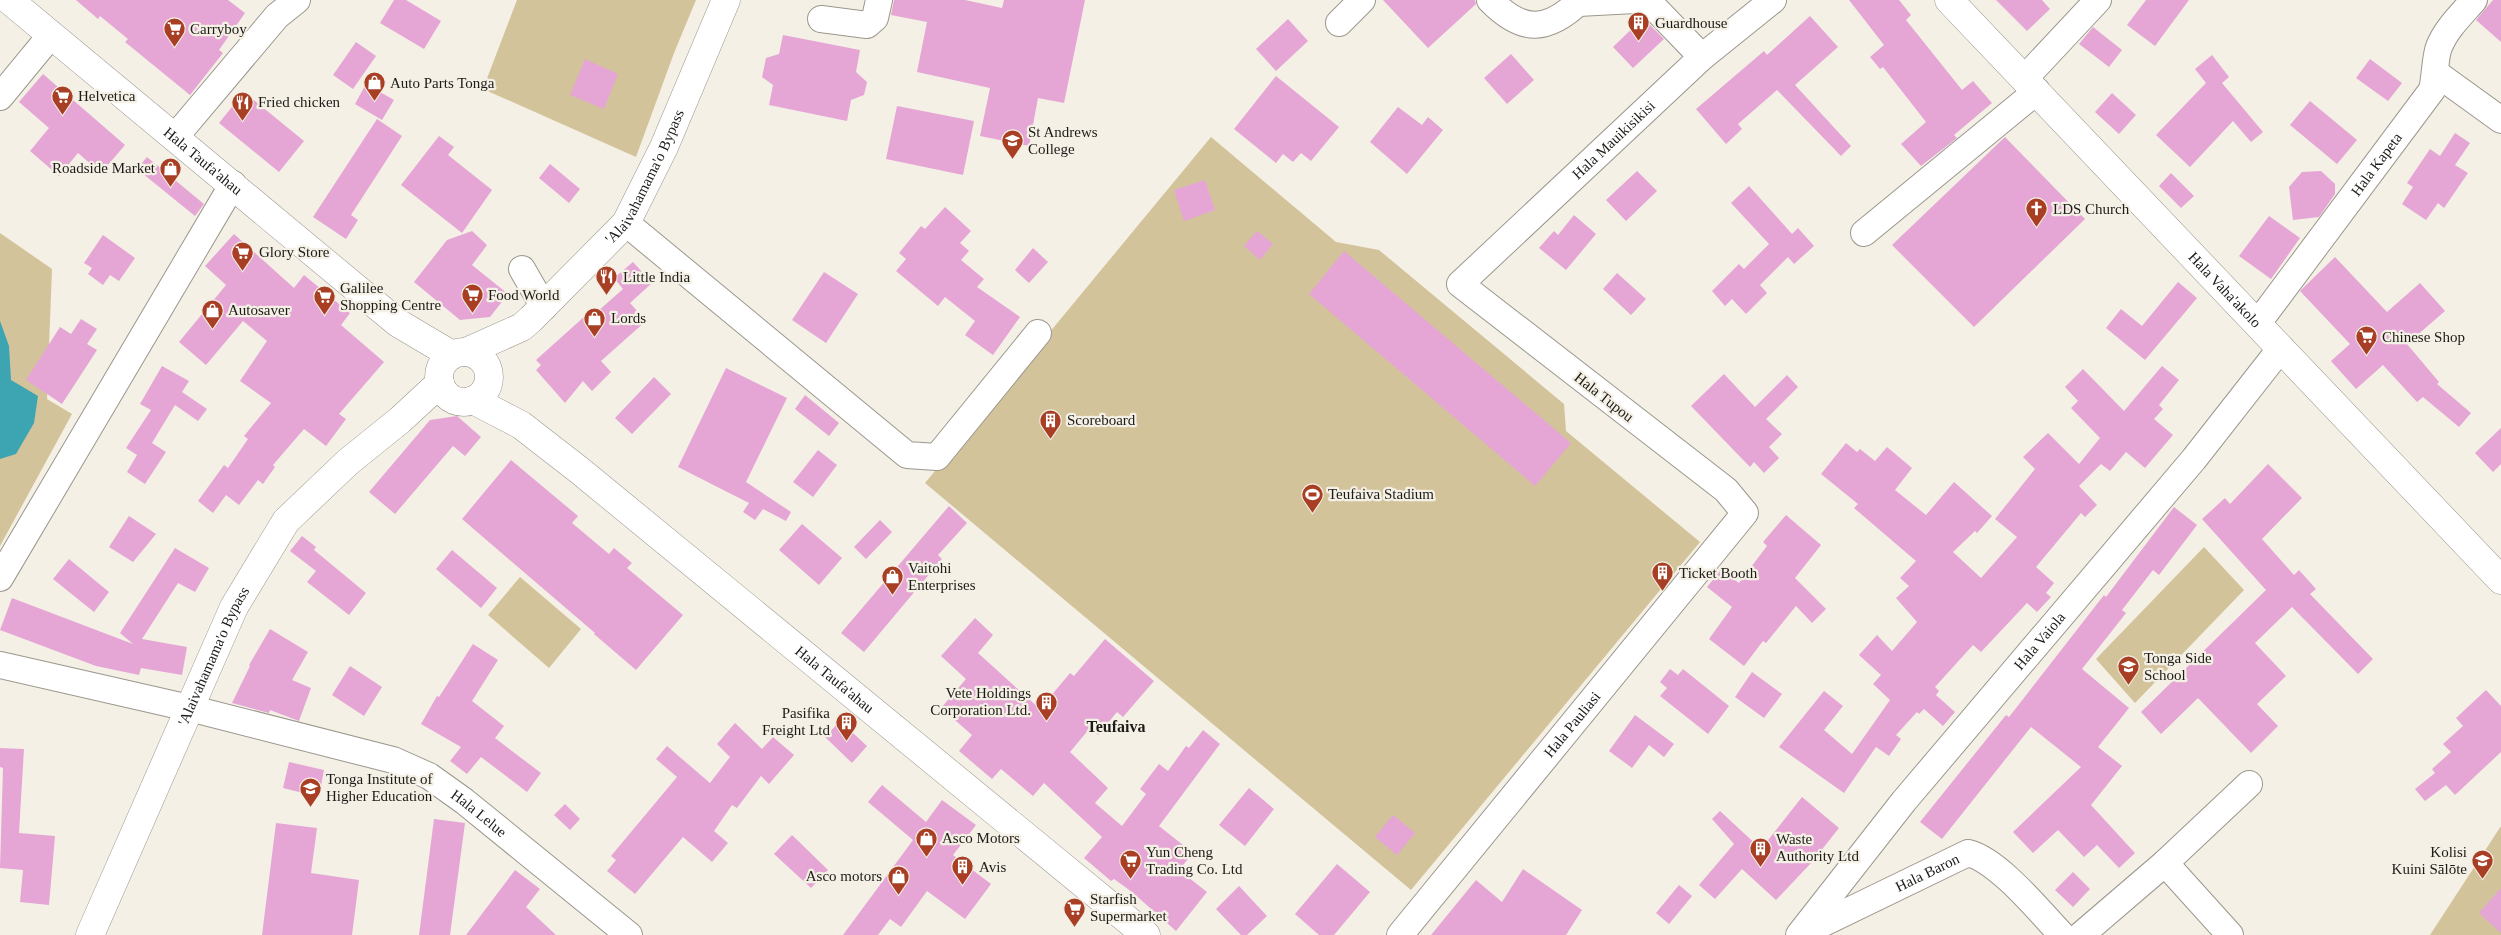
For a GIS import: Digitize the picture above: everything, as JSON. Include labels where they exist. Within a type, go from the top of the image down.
[{"type":"main road","name":"Hala Taufa'ahau","points":[[9,0],[398,324],[1146,935]]},
{"type":"main road","name":"'Alaivahamama'o Bypass","points":[[90,935],[234,607],[286,521],[348,462],[400,420],[463,377],[544,307],[626,223],[664,146],[726,0]]},
{"type":"main road","name":"Hala Vaha'akolo","points":[[1949,0],[2501,580]]},
{"type":"street","points":[[175,137],[277,16],[298,0]]},
{"type":"street","points":[[821,19],[867,25],[874,18],[879,0]]},
{"type":"street","points":[[1339,23],[1362,0]]},
{"type":"street","points":[[1490,0],[1512,19],[1537,26],[1550,23],[1563,16],[1580,2],[1636,0]]},
{"type":"street","points":[[1647,0],[1702,57]]},
{"type":"street","name":"Hala Mauikisikisi","points":[[1460,284],[1702,57],[1773,0]]},
{"type":"street","points":[[1864,233],[2031,84],[2098,0]]},
{"type":"street","name":"Hala Kapeta","points":[[2258,323],[2432,90],[2438,49],[2450,27],[2474,0]]},
{"type":"street","points":[[0,97],[51,35]]},
{"type":"street","points":[[2436,73],[2501,120]]},
{"type":"street","points":[[0,578],[232,184]]},
{"type":"street","points":[[626,223],[907,455],[937,457],[1038,332]]},
{"type":"street","points":[[522,269],[544,307]]},
{"type":"street","name":"Hala Tupou","points":[[1460,284],[1726,490],[1745,513]]},
{"type":"street","name":"Hala Vaiola","points":[[1800,935],[1904,802],[2194,459],[2282,348]]},
{"type":"street","name":"Hala Pauliasi","points":[[1400,935],[1745,513]]},
{"type":"street","name":"Hala Lelue","points":[[0,665],[189,708],[393,760],[429,776],[629,935]]},
{"type":"street","points":[[2081,935],[2165,863],[2249,784]]},
{"type":"street","name":"Hala Baron","points":[[1800,935],[1968,853],[1980,856],[1993,867],[2062,935]]},
{"type":"street","points":[[2165,863],[2230,935]]},
{"type":"shaded area","points":[[517,0],[696,0],[674,53],[636,157],[483,89]]},
{"type":"shaded area","name":"Teufaiva Stadium","points":[[1211,137],[1336,242],[1379,250],[1564,404],[1566,431],[1700,542],[1411,890],[925,483]]},
{"type":"shaded area","points":[[0,233],[52,269],[47,399],[72,414],[0,546]]},
{"type":"shaded area","points":[[2204,547],[2244,590],[2135,703],[2096,659]]},
{"type":"shaded area","points":[[520,577],[581,629],[549,668],[488,615]]},
{"type":"shaded area","name":"Kolisi Kuini Sālōte","points":[[2501,826],[2501,935],[2430,935]]},
{"type":"water","points":[[0,321],[9,346],[11,380],[38,396],[34,423],[16,454],[0,459]]},
{"type":"building","points":[[76,0],[228,0],[245,13],[219,50],[223,53],[190,95],[125,42],[128,39],[100,16],[98,19]]},
{"type":"building","points":[[394,0],[406,0],[441,21],[424,49],[380,23]]},
{"type":"building","points":[[894,0],[965,0],[1002,8],[1004,0],[1085,0],[1064,103],[1038,98],[1029,146],[980,136],[990,88],[917,72],[927,22],[891,15]]},
{"type":"building","points":[[1383,0],[1475,0],[1476,4],[1428,48]]},
{"type":"building","points":[[1849,0],[1899,0],[1911,15],[1906,20],[1962,90],[1973,81],[1992,103],[1954,135],[1957,138],[1921,166],[1901,144],[1926,122],[1883,67],[1880,69],[1870,57],[1884,45]]},
{"type":"building","points":[[1996,0],[2042,0],[2050,9],[2027,31]]},
{"type":"building","points":[[2146,0],[2189,0],[2155,46],[2127,25]]},
{"type":"building","points":[[2493,0],[2501,0],[2501,42],[2476,20]]},
{"type":"building","points":[[1810,16],[1838,47],[1795,85],[1851,146],[1841,156],[1777,90],[1738,124],[1742,129],[1726,144],[1696,109],[1764,51],[1767,55]]},
{"type":"building","name":"Guardhouse","points":[[1643,18],[1664,39],[1633,68],[1613,47]]},
{"type":"building","points":[[1288,19],[1308,41],[1276,71],[1256,49]]},
{"type":"building","points":[[2093,27],[2122,50],[2109,67],[2079,44]]},
{"type":"building","points":[[783,35],[860,50],[856,72],[867,82],[864,95],[851,100],[847,121],[769,105],[773,85],[762,77],[766,58],[779,54]]},
{"type":"building","points":[[356,42],[376,56],[353,89],[333,75]]},
{"type":"building","points":[[1511,54],[1534,80],[1507,104],[1484,78]]},
{"type":"building","points":[[2212,55],[2229,77],[2222,83],[2263,132],[2251,142],[2233,121],[2190,167],[2156,135],[2206,83],[2195,69]]},
{"type":"building","points":[[585,59],[618,74],[604,109],[570,95]]},
{"type":"building","points":[[2370,59],[2402,83],[2388,101],[2356,78]]},
{"type":"building","name":"Helvetica","points":[[43,74],[125,145],[101,173],[78,153],[59,176],[30,151],[49,128],[19,102]]},
{"type":"building","points":[[1276,76],[1339,127],[1311,161],[1301,153],[1293,162],[1283,154],[1276,163],[1234,129]]},
{"type":"building","name":"Auto Parts Tonga","points":[[366,84],[394,100],[382,120],[355,104]]},
{"type":"building","points":[[244,92],[304,141],[279,172],[219,123]]},
{"type":"building","points":[[2112,93],[2136,115],[2119,134],[2095,112]]},
{"type":"building","points":[[2310,101],[2357,140],[2337,164],[2290,125]]},
{"type":"building","points":[[897,106],[974,121],[963,175],[886,159]]},
{"type":"building","points":[[1398,107],[1422,125],[1428,117],[1443,130],[1407,174],[1370,142]]},
{"type":"building","points":[[377,119],[402,136],[351,215],[358,220],[346,239],[313,217]]},
{"type":"building","points":[[2455,133],[2470,143],[2455,165],[2468,173],[2444,208],[2438,203],[2426,220],[2402,204],[2413,187],[2407,183],[2430,149],[2440,156]]},
{"type":"building","points":[[439,136],[454,147],[448,155],[492,190],[462,233],[401,185]]},
{"type":"building","name":"LDS Church","points":[[2005,137],[2085,219],[1974,327],[1892,245]]},
{"type":"building","name":"Roadside Market","points":[[147,157],[204,204],[195,216],[137,169]]},
{"type":"building","points":[[550,164],[580,189],[569,203],[539,178]]},
{"type":"building","points":[[1637,171],[1657,191],[1626,221],[1606,200]]},
{"type":"building","points":[[2321,171],[2335,184],[2335,194],[2319,217],[2293,220],[2289,187],[2302,172]]},
{"type":"building","points":[[2171,173],[2194,196],[2181,208],[2159,186]]},
{"type":"building","points":[[1205,180],[1215,210],[1184,221],[1174,190]]},
{"type":"building","points":[[1749,186],[1792,234],[1798,228],[1814,246],[1794,264],[1788,257],[1760,285],[1767,293],[1746,314],[1732,299],[1725,306],[1712,291],[1739,264],[1744,269],[1769,244],[1731,203]]},
{"type":"building","points":[[945,207],[971,231],[960,243],[969,251],[961,260],[984,279],[977,287],[1020,317],[993,355],[965,335],[975,321],[945,297],[938,306],[896,271],[906,259],[899,253],[921,226],[925,229]]},
{"type":"building","points":[[1574,215],[1596,234],[1566,270],[1539,248],[1554,231],[1558,235]]},
{"type":"building","points":[[2269,216],[2300,238],[2271,279],[2239,256]]},
{"type":"building","points":[[472,231],[487,245],[472,265],[508,294],[490,317],[460,320],[414,282],[447,240]]},
{"type":"building","points":[[1257,231],[1273,244],[1260,260],[1244,246]]},
{"type":"building","points":[[234,234],[294,288],[304,275],[350,313],[341,325],[384,362],[339,414],[346,419],[326,446],[304,429],[273,465],[275,467],[263,484],[258,480],[239,505],[226,495],[213,513],[198,501],[224,465],[228,468],[248,439],[244,436],[271,403],[240,381],[267,341],[243,321],[206,365],[179,342],[226,285],[205,266]]},
{"type":"building","points":[[103,235],[135,258],[119,281],[110,275],[103,285],[88,274],[92,268],[84,263]]},
{"type":"building","points":[[1033,248],[1048,262],[1029,283],[1015,270]]},
{"type":"building","points":[[1344,251],[1571,443],[1535,486],[1309,294]]},
{"type":"building","points":[[2335,257],[2387,312],[2420,283],[2445,311],[2407,344],[2439,382],[2437,384],[2471,413],[2459,427],[2423,397],[2417,402],[2383,365],[2356,389],[2331,361],[2350,344],[2300,291]]},
{"type":"building","name":"Lords","points":[[633,262],[652,283],[630,303],[646,321],[601,361],[611,372],[592,391],[583,381],[565,403],[536,370],[541,365],[536,360],[585,316],[589,319],[623,289],[614,278]]},
{"type":"building","points":[[824,272],[858,294],[826,343],[792,320]]},
{"type":"building","points":[[1617,273],[1646,299],[1631,315],[1603,289]]},
{"type":"building","points":[[2178,282],[2197,298],[2145,360],[2106,328],[2121,309],[2142,326]]},
{"type":"building","points":[[81,319],[97,329],[87,344],[97,350],[62,404],[26,380],[60,327],[71,334]]},
{"type":"building","points":[[162,366],[189,381],[182,392],[207,409],[198,421],[175,405],[152,443],[166,452],[145,484],[127,472],[137,455],[126,448],[151,410],[140,404]]},
{"type":"building","points":[[2162,366],[2179,380],[2159,405],[2163,409],[2154,419],[2173,435],[2145,468],[2126,452],[2110,471],[2101,464],[2079,486],[2097,505],[2085,517],[2081,513],[2036,567],[2054,583],[2046,593],[2051,597],[2037,612],[2027,603],[1981,652],[1973,645],[1935,687],[1939,691],[1936,695],[1955,712],[1943,726],[1924,709],[1919,714],[1917,712],[1896,735],[1901,739],[1889,756],[1876,747],[1844,793],[1779,747],[1824,691],[1843,706],[1824,730],[1852,754],[1890,700],[1873,684],[1881,675],[1859,655],[1877,635],[1892,651],[1917,622],[1896,598],[1909,586],[1900,578],[1916,561],[1854,508],[1858,504],[1821,474],[1846,443],[1857,452],[1860,449],[1875,461],[1887,447],[1912,468],[1895,490],[1926,515],[1954,482],[1992,516],[1977,533],[1975,531],[1953,552],[1981,578],[2017,537],[1995,519],[2035,469],[2023,457],[2048,433],[2079,464],[2100,438],[2071,408],[2078,401],[2065,387],[2083,369],[2124,411]]},
{"type":"building","points":[[726,368],[787,398],[746,482],[791,512],[786,521],[763,509],[755,520],[743,512],[749,503],[678,467]]},
{"type":"building","points":[[1724,374],[1755,407],[1787,375],[1798,387],[1766,419],[1782,434],[1769,447],[1779,458],[1764,473],[1754,462],[1750,467],[1691,406]]},
{"type":"building","points":[[654,377],[671,394],[632,434],[615,418]]},
{"type":"building","points":[[805,395],[839,423],[829,436],[795,409]]},
{"type":"building","points":[[457,416],[481,437],[465,456],[453,446],[395,514],[369,492],[430,420]]},
{"type":"building","points":[[2501,428],[2501,464],[2493,472],[2475,453]]},
{"type":"building","points":[[818,450],[837,465],[813,497],[793,482]]},
{"type":"building","points":[[511,460],[578,516],[572,523],[609,554],[614,548],[632,563],[627,568],[683,615],[636,670],[462,519]]},
{"type":"building","points":[[2268,464],[2302,498],[2262,539],[2294,575],[2299,570],[2316,589],[2310,594],[2373,659],[2358,674],[2292,607],[2255,643],[2286,676],[2257,704],[2278,726],[2251,753],[2198,698],[2161,734],[2141,712],[2266,590],[2202,519],[2225,498],[2230,504]]},
{"type":"building","name":"Vaitohi Enterprises","points":[[949,506],[967,523],[938,555],[942,559],[864,652],[841,633]]},
{"type":"building","points":[[2174,507],[2197,525],[2159,575],[2153,570],[2122,610],[2126,613],[2082,669],[2129,708],[2098,747],[2122,766],[2091,805],[2135,853],[2119,868],[2097,845],[2084,857],[2058,830],[2033,853],[2013,832],[2081,767],[2031,727],[1942,839],[1920,822],[2006,715],[2009,717],[2104,595],[2106,597]]},
{"type":"building","points":[[1786,515],[1821,545],[1795,578],[1826,609],[1812,623],[1796,606],[1766,643],[1763,641],[1744,666],[1709,639],[1732,607],[1707,587],[1721,570],[1739,583],[1767,546],[1763,542]]},
{"type":"building","points":[[129,516],[156,534],[133,562],[109,547]]},
{"type":"building","points":[[880,520],[892,532],[866,559],[854,547]]},
{"type":"building","points":[[802,524],[842,558],[819,585],[779,550]]},
{"type":"building","points":[[302,536],[316,547],[314,550],[366,593],[349,615],[307,582],[316,571],[290,551]]},
{"type":"building","points":[[175,548],[209,568],[195,592],[178,583],[142,639],[187,647],[182,675],[141,668],[139,675],[96,666],[0,630],[12,598],[133,644],[120,633]]},
{"type":"building","points":[[452,550],[497,588],[481,608],[436,569]]},
{"type":"building","points":[[69,559],[109,592],[94,612],[53,579]]},
{"type":"building","points":[[975,618],[993,635],[978,653],[1040,709],[1070,673],[1074,676],[1105,639],[1154,681],[1123,717],[1117,712],[1098,735],[1090,728],[1070,752],[1108,788],[1095,803],[1122,826],[1146,794],[1140,789],[1159,764],[1168,771],[1186,746],[1189,748],[1203,730],[1220,744],[1159,826],[1193,853],[1179,870],[1207,892],[1176,931],[1132,892],[1114,879],[1111,881],[1084,858],[1102,837],[1044,783],[1033,796],[1001,769],[992,779],[959,751],[972,735],[941,708],[966,679],[941,656]]},
{"type":"building","points":[[270,629],[308,652],[292,680],[311,688],[299,721],[270,710],[269,713],[232,703],[249,665]]},
{"type":"building","points":[[473,644],[498,660],[472,701],[504,726],[495,738],[541,773],[527,792],[481,757],[467,774],[450,761],[461,747],[421,724],[437,696],[439,697]]},
{"type":"building","points":[[350,666],[382,687],[364,716],[332,695]]},
{"type":"building","points":[[1670,669],[1678,675],[1683,669],[1729,706],[1708,734],[1660,696],[1667,688],[1660,682]]},
{"type":"building","points":[[1752,672],[1782,694],[1764,718],[1735,697]]},
{"type":"building","points":[[2486,690],[2501,706],[2501,752],[2455,795],[2446,785],[2425,801],[2415,789],[2435,773],[2432,769],[2451,752],[2443,744],[2463,726],[2456,718]]},
{"type":"building","points":[[1635,715],[1674,744],[1664,757],[1649,745],[1632,768],[1609,751]]},
{"type":"building","name":"Pasifika Freight Ltd","points":[[840,721],[867,746],[852,763],[825,737]]},
{"type":"building","points":[[735,723],[762,749],[773,737],[794,755],[769,784],[761,776],[737,808],[732,805],[714,831],[728,843],[712,862],[683,837],[635,894],[607,871],[616,860],[611,856],[677,777],[656,759],[667,746],[710,783],[730,757],[717,744]]},
{"type":"building","points":[[0,748],[24,749],[19,833],[55,836],[49,905],[20,902],[23,870],[0,868],[3,768],[0,767]]},
{"type":"building","points":[[289,762],[324,770],[319,797],[283,788]]},
{"type":"building","points":[[882,785],[926,822],[942,800],[976,825],[953,855],[991,884],[965,919],[927,891],[901,927],[890,919],[878,935],[843,935],[913,840],[868,802]]},
{"type":"building","points":[[1249,788],[1274,809],[1245,846],[1219,825]]},
{"type":"building","points":[[1802,797],[1839,828],[1812,862],[1776,900],[1742,869],[1715,899],[1699,885],[1734,844],[1712,819],[1720,811],[1761,849]]},
{"type":"building","points":[[565,804],[580,819],[570,830],[554,815]]},
{"type":"building","points":[[1393,815],[1415,833],[1397,855],[1375,837]]},
{"type":"building","points":[[434,819],[465,823],[450,935],[419,935]]},
{"type":"building","points":[[276,823],[317,828],[311,873],[359,880],[352,935],[262,935]]},
{"type":"building","points":[[792,835],[828,870],[811,888],[774,854]]},
{"type":"building","points":[[1337,864],[1370,892],[1334,935],[1319,935],[1295,914]]},
{"type":"building","points":[[1523,869],[1582,910],[1566,935],[1431,935],[1476,880],[1502,902]]},
{"type":"building","points":[[515,870],[540,889],[526,907],[556,935],[466,935]]},
{"type":"building","points":[[2073,872],[2090,889],[2073,907],[2055,890]]},
{"type":"building","points":[[1679,885],[1692,896],[1669,924],[1656,913]]},
{"type":"building","points":[[1239,886],[1267,916],[1247,935],[1241,935],[1216,909]]},
{"type":"building","points":[[2501,888],[2501,933],[2479,913]]},
{"type":"place","name":"Guardhouse","points":[[1639,42]]},
{"type":"place","name":"Carryboy","points":[[174,48]]},
{"type":"place","name":"Auto Parts Tonga","points":[[374,102]]},
{"type":"place","name":"Helvetica","points":[[62,115]]},
{"type":"place","name":"Fried chicken","points":[[242,121]]},
{"type":"place","name":"St Andrews College","points":[[1012,160]]},
{"type":"place","name":"Roadside Market","points":[[171,187]]},
{"type":"place","name":"LDS Church","points":[[2037,228]]},
{"type":"place","name":"Glory Store","points":[[243,271]]},
{"type":"place","name":"Little India","points":[[607,296]]},
{"type":"place","name":"Food World","points":[[472,314]]},
{"type":"place","name":"Galilee Shopping Centre","points":[[324,316]]},
{"type":"place","name":"Autosaver","points":[[212,329]]},
{"type":"place","name":"Lords","points":[[595,337]]},
{"type":"place","name":"Chinese Shop","points":[[2366,356]]},
{"type":"place","name":"Scoreboard","points":[[1051,439]]},
{"type":"place","name":"Teufaiva Stadium","points":[[1312,513]]},
{"type":"place","name":"Ticket Booth","points":[[1663,592]]},
{"type":"place","name":"Vaitohi Enterprises","points":[[892,596]]},
{"type":"place","name":"Tonga Side School","points":[[2128,686]]},
{"type":"place","name":"Vete Holdings Corporation Ltd.","points":[[1047,721]]},
{"type":"place","name":"Pasifika Freight Ltd","points":[[846,741]]},
{"type":"place","name":"Tonga Institute of Higher Education","points":[[310,807]]},
{"type":"place","name":"Asco Motors","points":[[926,857]]},
{"type":"place","name":"Waste Authority Ltd","points":[[1760,867]]},
{"type":"place","name":"Yun Cheng Trading Co. Ltd","points":[[1130,880]]},
{"type":"place","name":"Kolisi Kuini Sālōte","points":[[2483,880]]},
{"type":"place","name":"Avis","points":[[963,886]]},
{"type":"place","name":"Asco motors","points":[[898,895]]},
{"type":"place","name":"Starfish Supermarket","points":[[1074,927]]},
{"type":"district","name":"Teufaiva","points":[[1116,726]]}]
